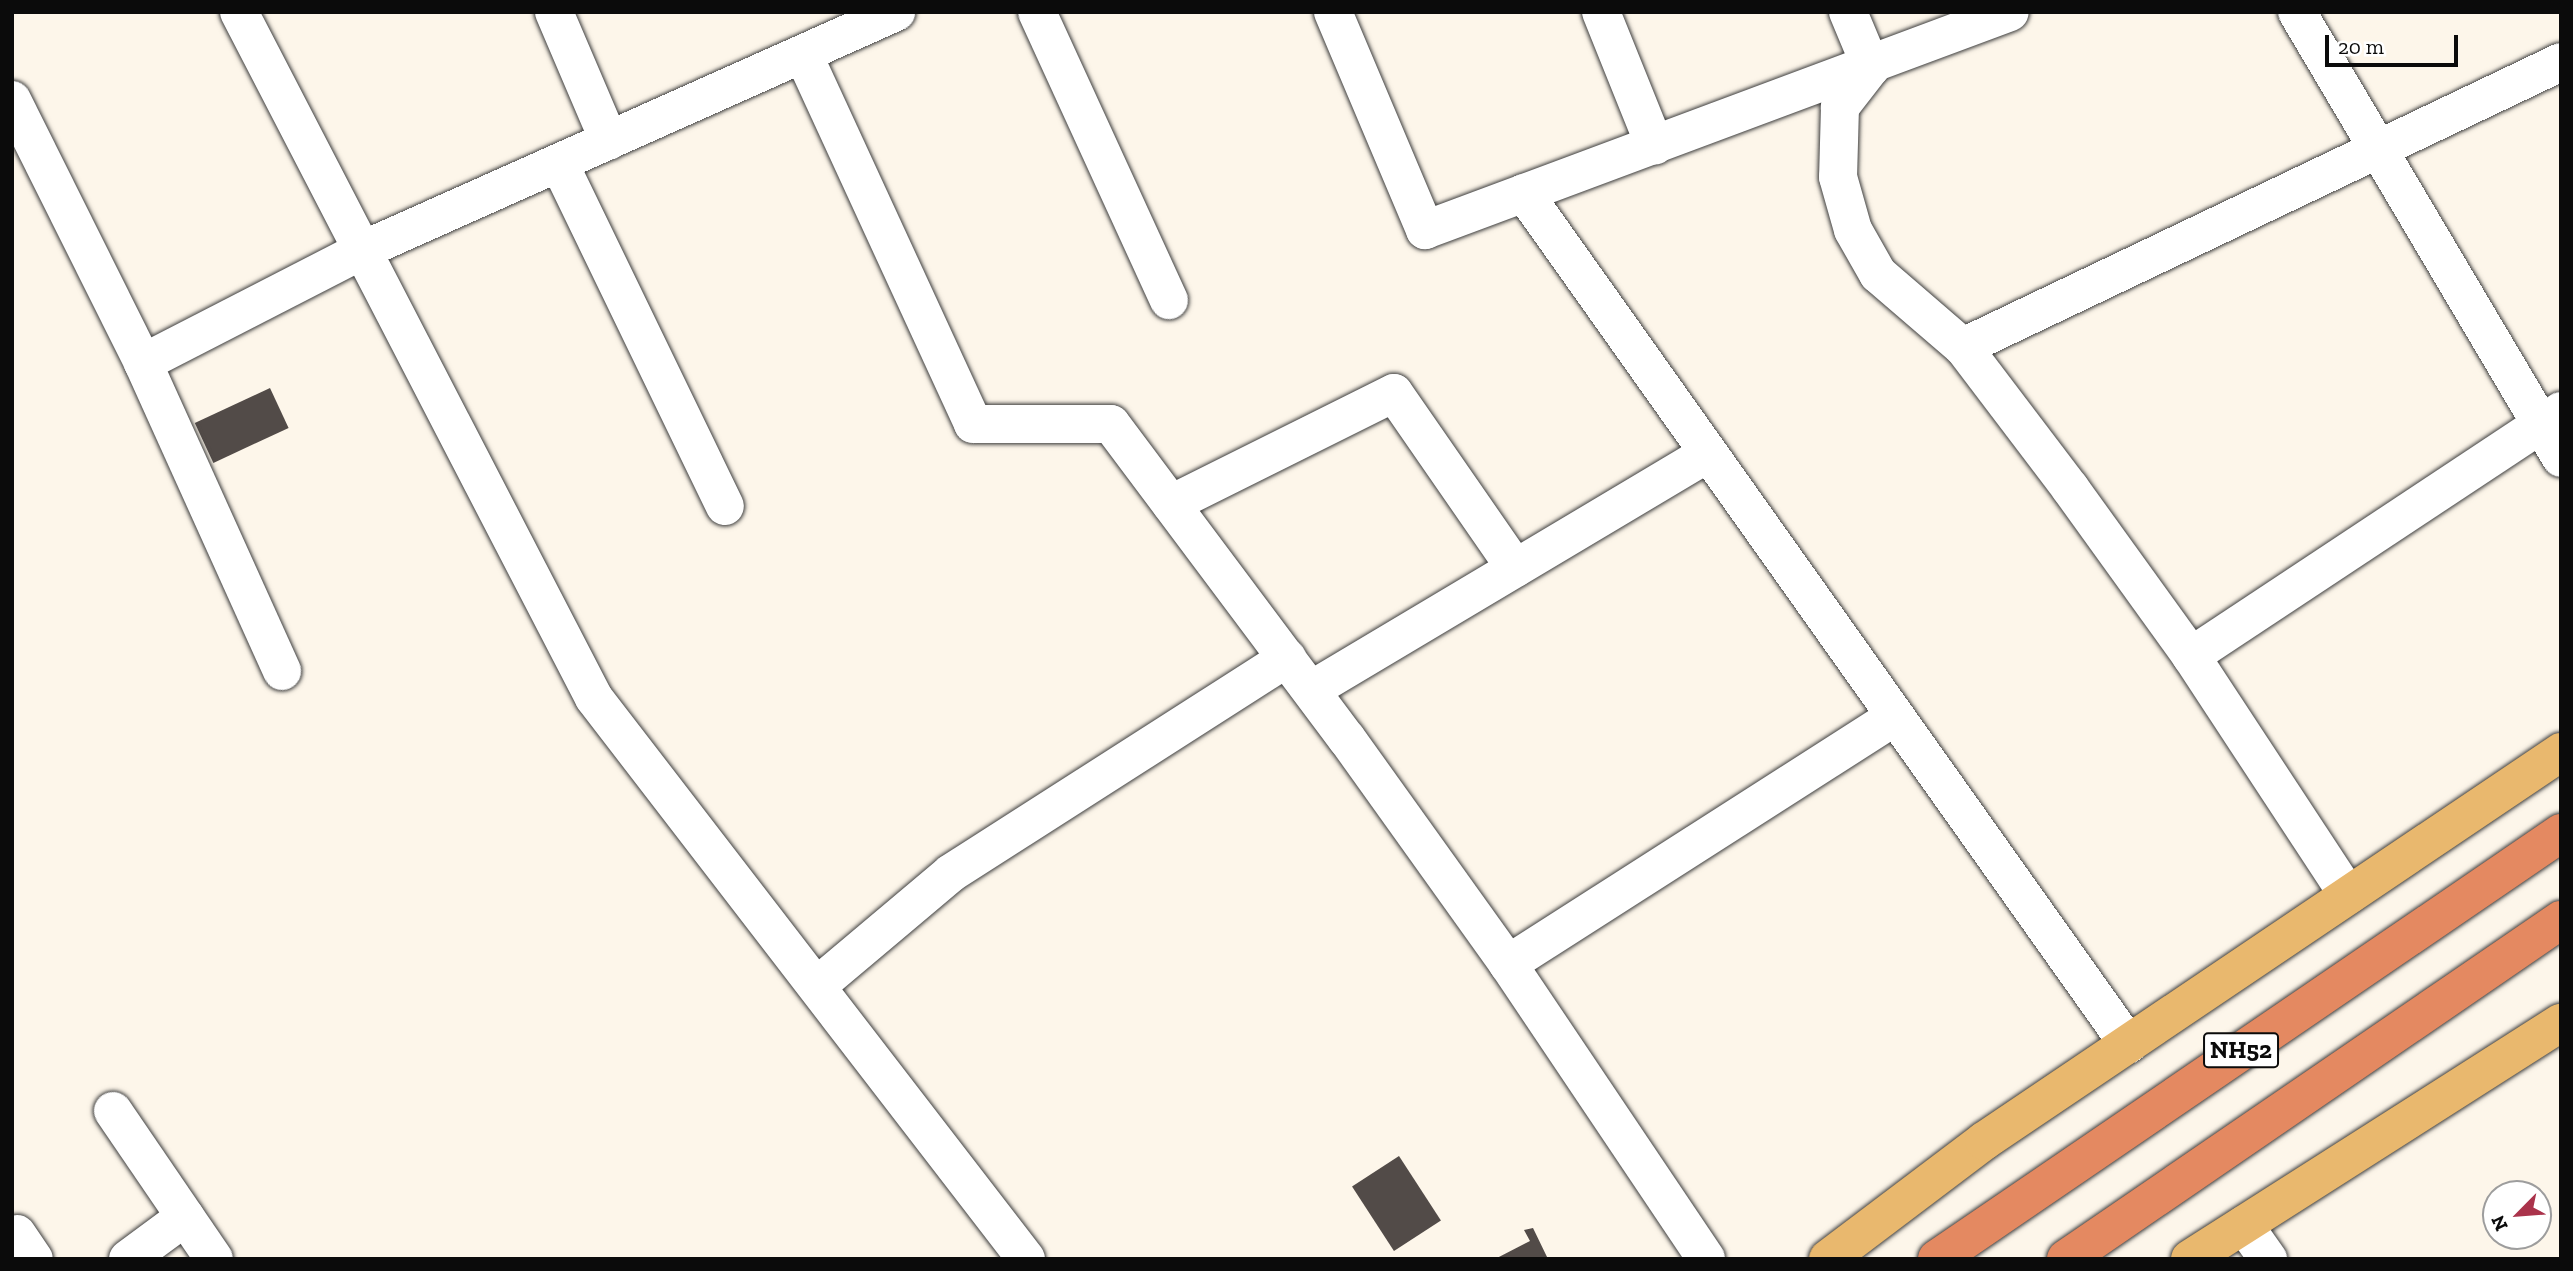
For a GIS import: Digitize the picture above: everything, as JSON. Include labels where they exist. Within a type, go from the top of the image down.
[{"type":"highway","name":"NH52","points":[[1937,1259],[2553,839]]},
{"type":"highway","name":"NH52","points":[[2066,1259],[2561,920]]},
{"type":"main road","points":[[1828,1259],[1984,1141],[2561,752]]},
{"type":"main road","points":[[2190,1259],[2561,1023]]},
{"type":"street","points":[[239,12],[594,698],[1026,1259]]},
{"type":"street","points":[[554,12],[609,141]]},
{"type":"street","points":[[143,363],[363,250],[803,54],[843,23],[896,12]]},
{"type":"street","points":[[1037,12],[1168,300]]},
{"type":"street","points":[[1332,12],[1425,230],[1871,67],[2010,12]]},
{"type":"street","points":[[1601,12],[1656,146]]},
{"type":"street","points":[[1849,12],[1871,67]]},
{"type":"street","points":[[2297,12],[2379,151],[2550,416],[2561,458]]},
{"type":"street","points":[[803,54],[973,424],[1111,424],[1311,690],[1508,964],[1706,1259]]},
{"type":"street","points":[[1963,347],[2561,62]]},
{"type":"street","points":[[1871,67],[1840,107],[1838,177],[1853,229],[1878,274],[1963,347],[2191,656],[2348,895]]},
{"type":"street","points":[[12,100],[143,363],[282,670]]},
{"type":"street","points":[[559,163],[725,506]]},
{"type":"street","points":[[1524,193],[1894,718],[2128,1044]]},
{"type":"street","points":[[1171,504],[1394,393],[1515,568]]},
{"type":"street","points":[[2191,656],[2550,416]]},
{"type":"street","points":[[1311,690],[1707,454]]},
{"type":"street","points":[[817,986],[951,873],[1287,658]]},
{"type":"street","points":[[1508,964],[1894,718]]},
{"type":"street","points":[[113,1111],[214,1259]]},
{"type":"street","points":[[128,1259],[185,1217]]},
{"type":"street","points":[[2244,1225],[2268,1259]]},
{"type":"building","points":[[270,388],[289,428],[213,463],[195,423]]},
{"type":"building","points":[[1399,1156],[1441,1221],[1394,1251],[1352,1186]]},
{"type":"building","points":[[1533,1228],[1548,1259],[1495,1259],[1530,1241],[1524,1230]]}]
